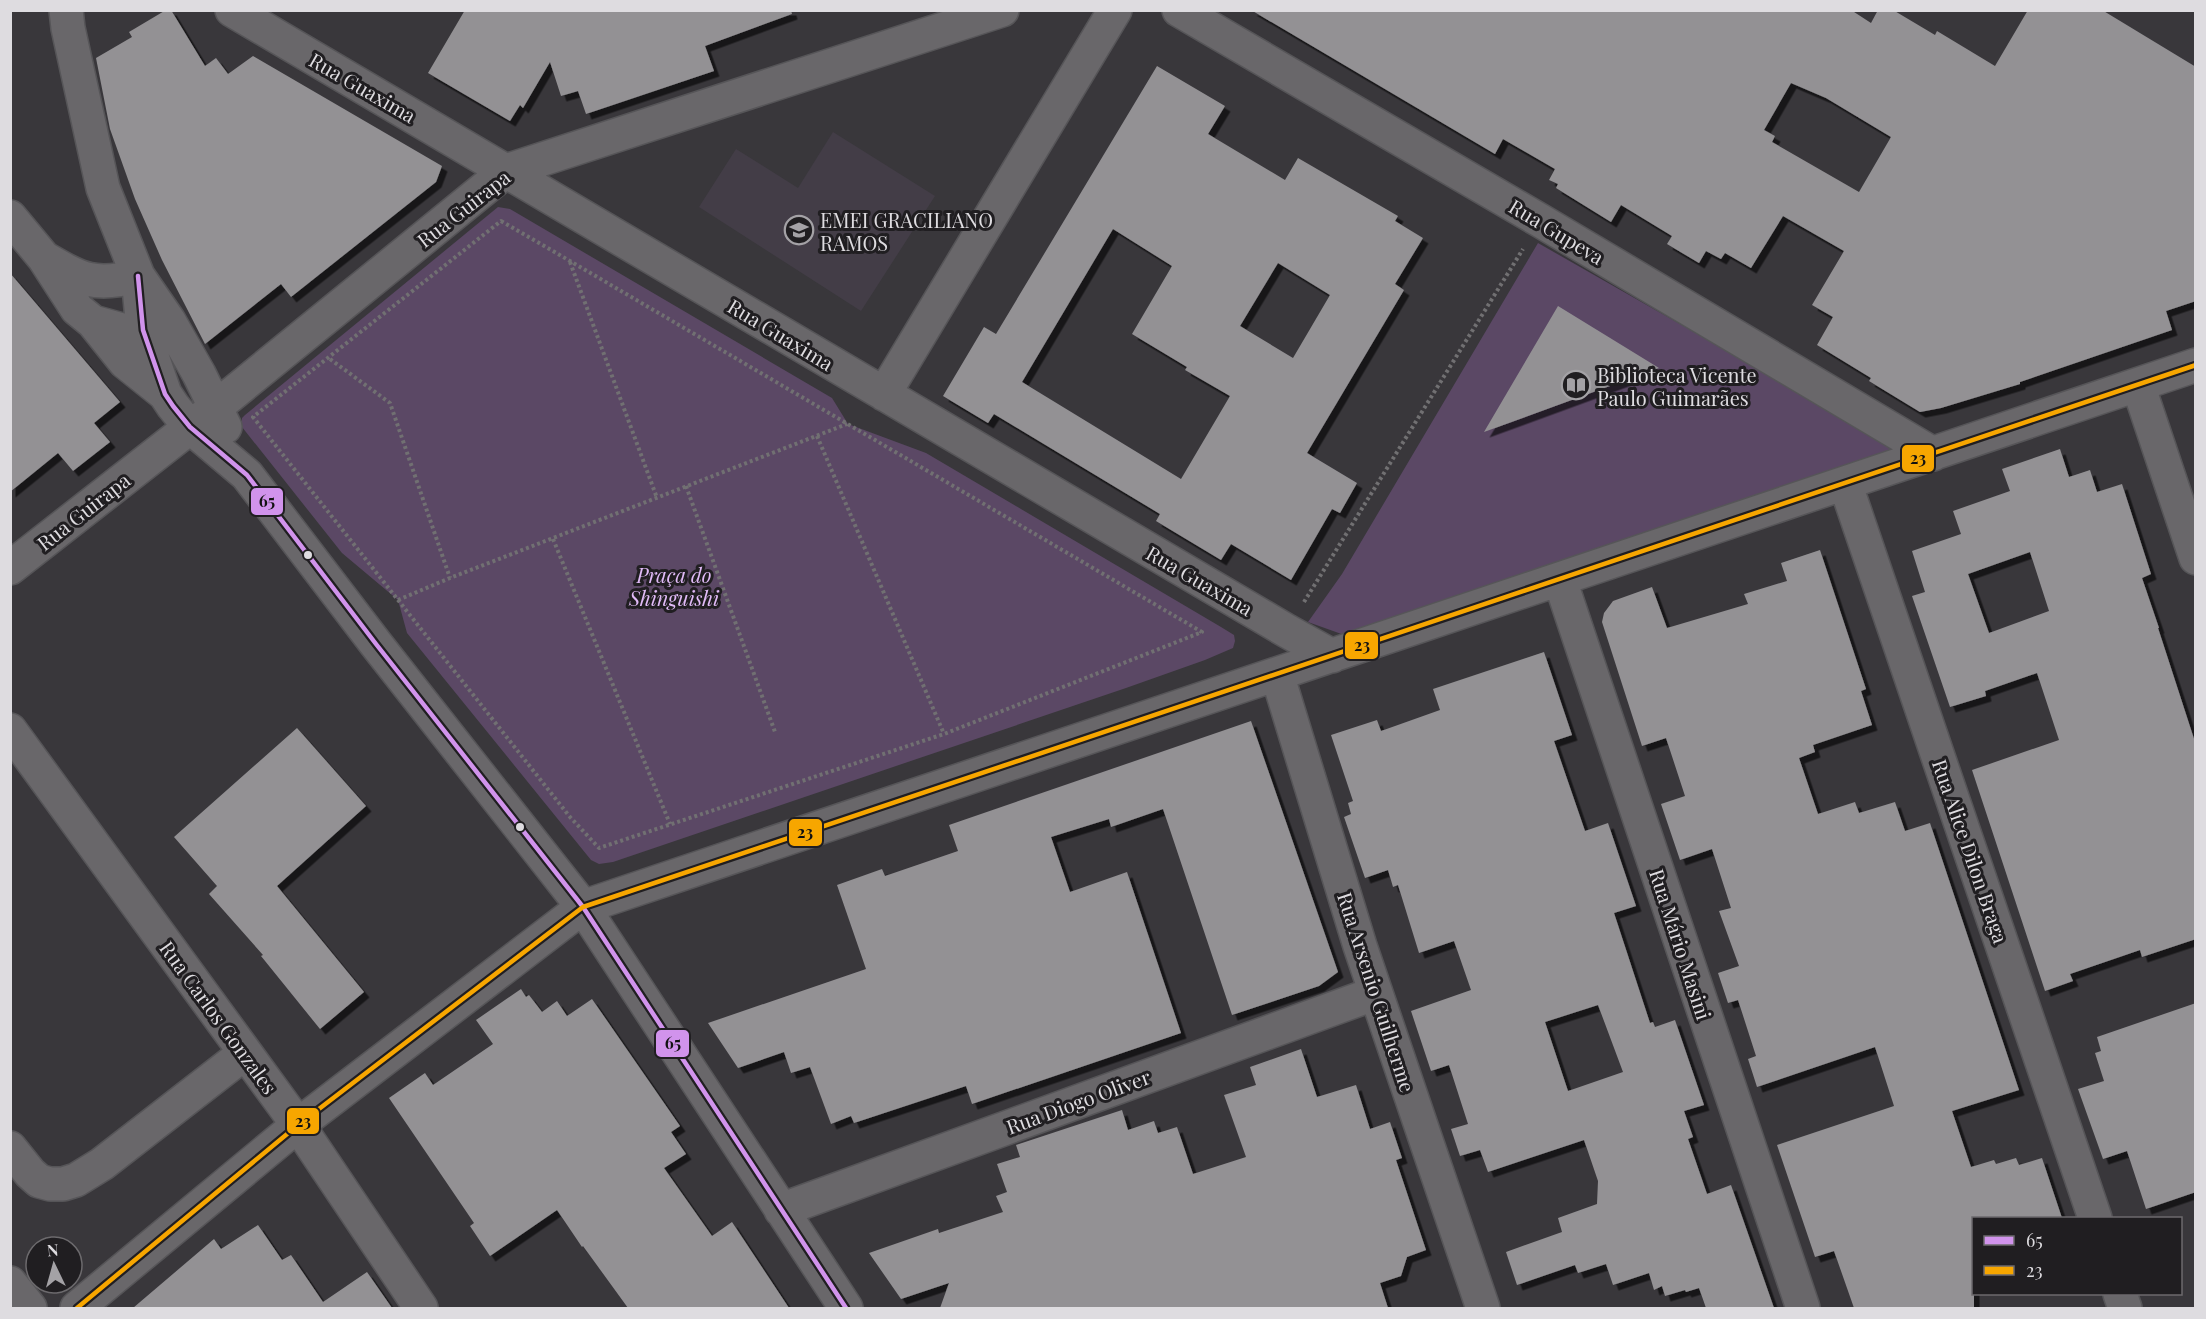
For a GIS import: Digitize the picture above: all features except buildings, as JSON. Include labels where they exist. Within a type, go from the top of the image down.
[{"type":"street","points":[[66,10],[103,188],[156,326],[165,394]]},
{"type":"street","name":"Rua Guaxima","points":[[231,10],[1332,656]]},
{"type":"street","name":"Rua Guirapa","points":[[10,568],[216,407],[506,171],[1002,10]]},
{"type":"street","points":[[884,394],[1115,10]]},
{"type":"street","name":"Rua Gupeva","points":[[1179,10],[1541,221],[1933,454]]},
{"type":"street","points":[[10,217],[44,258],[77,309],[93,321],[125,362],[165,394],[190,427],[247,475],[376,644],[583,907],[846,1308]]},
{"type":"street","points":[[44,258],[76,276],[97,282],[114,282],[138,276]]},
{"type":"street","points":[[93,321],[122,330],[156,326]]},
{"type":"street","points":[[156,326],[216,407],[247,475]]},
{"type":"street","points":[[77,1308],[298,1125],[583,907],[2196,365]]},
{"type":"street","points":[[2138,385],[2196,558]]},
{"type":"street","name":"Rua Alice Dilon Braga","points":[[1845,483],[2095,1217]]},
{"type":"street","name":"Rua Mário Masini","points":[[1560,580],[1803,1308]]},
{"type":"street","name":"Rua Arsenio Guilherme","points":[[1277,674],[1475,1306]]},
{"type":"street","name":"Rua Carlos Gonzales","points":[[10,730],[298,1125],[421,1308]]},
{"type":"street","name":"Rua Diogo Oliver","points":[[781,1210],[1376,993]]},
{"type":"street","points":[[10,1148],[39,1181],[63,1184],[76,1180],[102,1164],[246,1053]]},
{"type":"street","points":[[10,1283],[30,1308]]},
{"type":"path","points":[[501,220],[570,261],[1202,632],[944,734],[599,848],[570,817],[253,417],[501,220]]},
{"type":"path","points":[[1287,631],[1348,528],[1541,221]]},
{"type":"path","points":[[570,261],[657,498]]},
{"type":"path","points":[[328,358],[390,403],[450,578]]},
{"type":"path","points":[[398,600],[848,424]]},
{"type":"path","points":[[817,436],[944,734]]},
{"type":"path","points":[[686,486],[775,732]]},
{"type":"path","points":[[553,538],[670,824]]},
{"type":"shaded area","name":"EMEI GRACILIANO RAMOS","points":[[833,132],[935,196],[861,311],[699,207],[736,149],[798,188]]},
{"type":"green space","name":"Praça do Shinguishi","points":[[498,207],[510,209],[832,398],[848,424],[926,453],[1221,627],[1234,635],[1233,648],[1126,688],[613,862],[599,864],[591,860],[407,633],[398,600],[342,553],[242,427],[242,418],[245,415]]},
{"type":"green space","points":[[1538,243],[1899,449],[1347,636],[1308,622],[1342,574]]},
{"type":"transit line","name":"65","points":[[138,276],[143,330],[165,394],[173,406],[190,427],[247,475],[376,644],[583,907],[846,1308]]},
{"type":"transit line","name":"23","points":[[77,1308],[298,1125],[583,907],[2196,365]]},
{"type":"place","name":"EMEI GRACILIANO RAMOS","points":[[799,230]]},
{"type":"place","name":"Biblioteca Vicente Paulo Guimarães","points":[[1576,385]]}]
